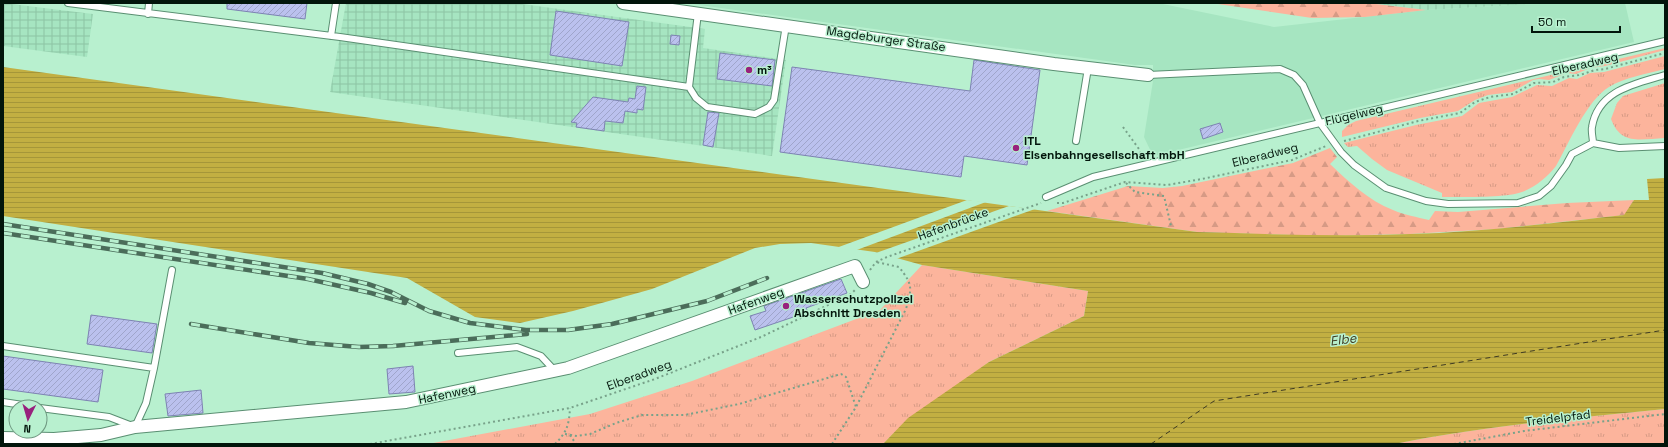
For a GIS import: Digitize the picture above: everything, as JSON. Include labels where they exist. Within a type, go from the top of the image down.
[{"type":"street","name":"Magdeburger Straße","points":[[623,3],[1088,68],[1148,75]]},
{"type":"street","name":"Hafenweg","points":[[3,438],[54,439],[101,434],[135,427],[406,402],[568,368],[855,266],[863,282]]},
{"type":"lane","points":[[68,3],[332,36],[689,87]]},
{"type":"lane","points":[[148,14],[149,3]]},
{"type":"lane","points":[[332,36],[336,3]]},
{"type":"lane","points":[[698,13],[689,87],[696,98],[707,107],[755,114],[764,111],[769,107],[776,94],[786,25]]},
{"type":"lane","name":"Flügelweg","points":[[1045,200],[1094,177],[1665,41]]},
{"type":"lane","points":[[1076,141],[1088,68]]},
{"type":"lane","points":[[1148,75],[1280,69],[1294,75],[1303,85],[1320,123],[1341,152],[1354,165],[1386,188],[1426,201],[1448,204],[1518,203],[1539,196],[1551,186],[1572,154],[1593,143],[1619,148],[1665,146]]},
{"type":"lane","points":[[1593,143],[1592,128],[1599,109],[1610,96],[1627,86],[1665,75]]},
{"type":"lane","points":[[48,409],[108,417],[135,427],[146,403],[172,270]]},
{"type":"lane","points":[[3,346],[154,368]]},
{"type":"lane","points":[[458,353],[517,347],[541,356],[555,371]]},
{"type":"path","name":"Elberadweg","points":[[1051,203],[1063,203],[1125,182],[1167,185],[1292,160],[1334,143],[1418,121],[1460,113],[1475,102],[1490,97],[1513,94],[1534,83],[1553,82],[1564,77],[1606,69],[1665,53]]},
{"type":"path","points":[[1123,127],[1139,150],[1144,165]]},
{"type":"path","points":[[1125,182],[1135,192],[1164,196],[1171,226]]},
{"type":"path","name":"Hafenbrücke","points":[[887,256],[1045,200]]},
{"type":"path","name":"Elberadweg","points":[[370,444],[570,408],[655,380],[760,337],[850,294],[863,282],[876,262],[887,256]]},
{"type":"path","points":[[832,444],[856,407],[906,309],[911,294],[910,282],[899,267],[876,262]]},
{"type":"path","points":[[565,434],[577,436],[590,434],[642,414],[685,415],[739,404],[841,374],[846,377],[856,407]]},
{"type":"path","points":[[555,444],[565,434],[570,420],[570,408]]},
{"type":"path","name":"Treidelpfad","points":[[1454,444],[1524,432],[1665,414]]},
{"type":"path","points":[[569,435],[576,444]]},
{"type":"shaded area","points":[[3,3],[93,14],[87,57],[3,46]]},
{"type":"shaded area","points":[[346,3],[515,3],[705,29],[703,48],[786,60],[772,156],[330,92]]},
{"type":"shaded area","points":[[685,3],[1158,3],[1274,27],[1426,10],[1529,3],[1625,3],[1634,42],[1153,156],[1144,137],[1153,81],[1153,65],[1135,65]]},
{"type":"shaded area","points":[[1368,3],[1529,3],[1529,4],[1426,10]]},
{"type":"green space","points":[[1211,3],[1368,3],[1426,10],[1365,17],[1312,18]]},
{"type":"green space","points":[[1665,48],[1665,50],[1605,66],[1590,68],[1576,74],[1567,73],[1549,80],[1533,80],[1512,92],[1488,95],[1475,100],[1458,111],[1420,118],[1342,137],[1342,131],[1348,125],[1356,121]]},
{"type":"green space","points":[[1665,56],[1665,69],[1622,81],[1609,87],[1601,93],[1579,123],[1556,166],[1541,181],[1522,192],[1515,194],[1442,197],[1442,193],[1387,170],[1357,146],[1348,147],[1344,143],[1416,125],[1462,116],[1479,103],[1512,97],[1537,85],[1552,86],[1569,78],[1577,79],[1590,73],[1604,72]]},
{"type":"green space","points":[[1665,83],[1665,138],[1640,140],[1620,134],[1615,128],[1611,119],[1617,103],[1623,96]]},
{"type":"green space","points":[[1330,148],[1337,157],[1330,164],[1367,196],[1397,212],[1429,220],[1435,211],[1458,212],[1567,203],[1634,200],[1625,215],[1497,229],[1410,234],[1323,236],[1197,232],[1047,211],[1128,186],[1163,188],[1182,186],[1293,163]]},
{"type":"green space","points":[[922,265],[1088,291],[1084,316],[989,362],[894,433],[883,444],[428,444],[590,414],[692,381],[880,310]]},
{"type":"green space","points":[[1665,409],[1665,444],[1394,444],[1495,427]]},
{"type":"water","name":"Elbe","points":[[3,67],[1197,232],[1330,235],[1437,233],[1517,227],[1624,215],[1634,200],[1649,200],[1647,179],[1665,178],[1665,409],[1495,427],[1394,444],[883,444],[908,418],[989,362],[1084,316],[1088,291],[922,265],[875,252],[811,243],[780,244],[755,248],[652,289],[573,311],[520,323],[475,317],[407,278],[3,216]]},
{"type":"pier","points":[[967,200],[986,202],[854,251],[836,248]]},
{"type":"pier","points":[[1009,206],[1035,209],[896,259],[873,254]]},
{"type":"building","points":[[227,3],[307,3],[305,19],[227,9]]},
{"type":"building","points":[[556,11],[629,22],[622,66],[550,55]]},
{"type":"building","points":[[671,35],[680,36],[679,45],[670,44]]},
{"type":"building","points":[[720,53],[775,60],[772,86],[717,79]]},
{"type":"building","points":[[974,60],[1040,70],[1027,165],[964,156],[961,177],[780,152],[792,67],[970,91]]},
{"type":"building","points":[[637,86],[646,87],[643,110],[637,109],[637,113],[625,111],[623,123],[605,121],[604,131],[576,127],[577,123],[571,122],[593,97],[628,102],[629,98],[635,99]]},
{"type":"building","points":[[708,112],[719,113],[713,147],[703,145]]},
{"type":"building","points":[[1220,123],[1223,132],[1203,139],[1200,129]]},
{"type":"building","points":[[841,279],[847,293],[806,308],[808,312],[755,330],[750,316],[766,311],[764,306]]},
{"type":"building","points":[[91,315],[157,324],[152,353],[87,344]]},
{"type":"building","points":[[3,356],[103,370],[98,402],[3,389]]},
{"type":"building","points":[[413,366],[415,392],[389,394],[387,369]]},
{"type":"building","points":[[201,390],[203,413],[168,416],[165,394]]},
{"type":"ferry route","points":[[1151,444],[1214,401],[1665,330]]},
{"type":"railway","points":[[3,224],[322,273],[368,284],[391,292],[429,311],[470,323],[526,330],[568,330],[612,324],[707,301],[767,278]]},
{"type":"railway","points":[[3,233],[308,279],[371,293],[405,303]]},
{"type":"railway","points":[[191,324],[309,343],[359,347],[393,346],[527,334]]},
{"type":"place","name":"m³","points":[[749,70]]},
{"type":"place","name":"ITL Eisenbahngesellschaft mbH","points":[[1016,148]]},
{"type":"place","name":"Wasserschutzpolizei Abschnitt Dresden","points":[[786,306]]}]
